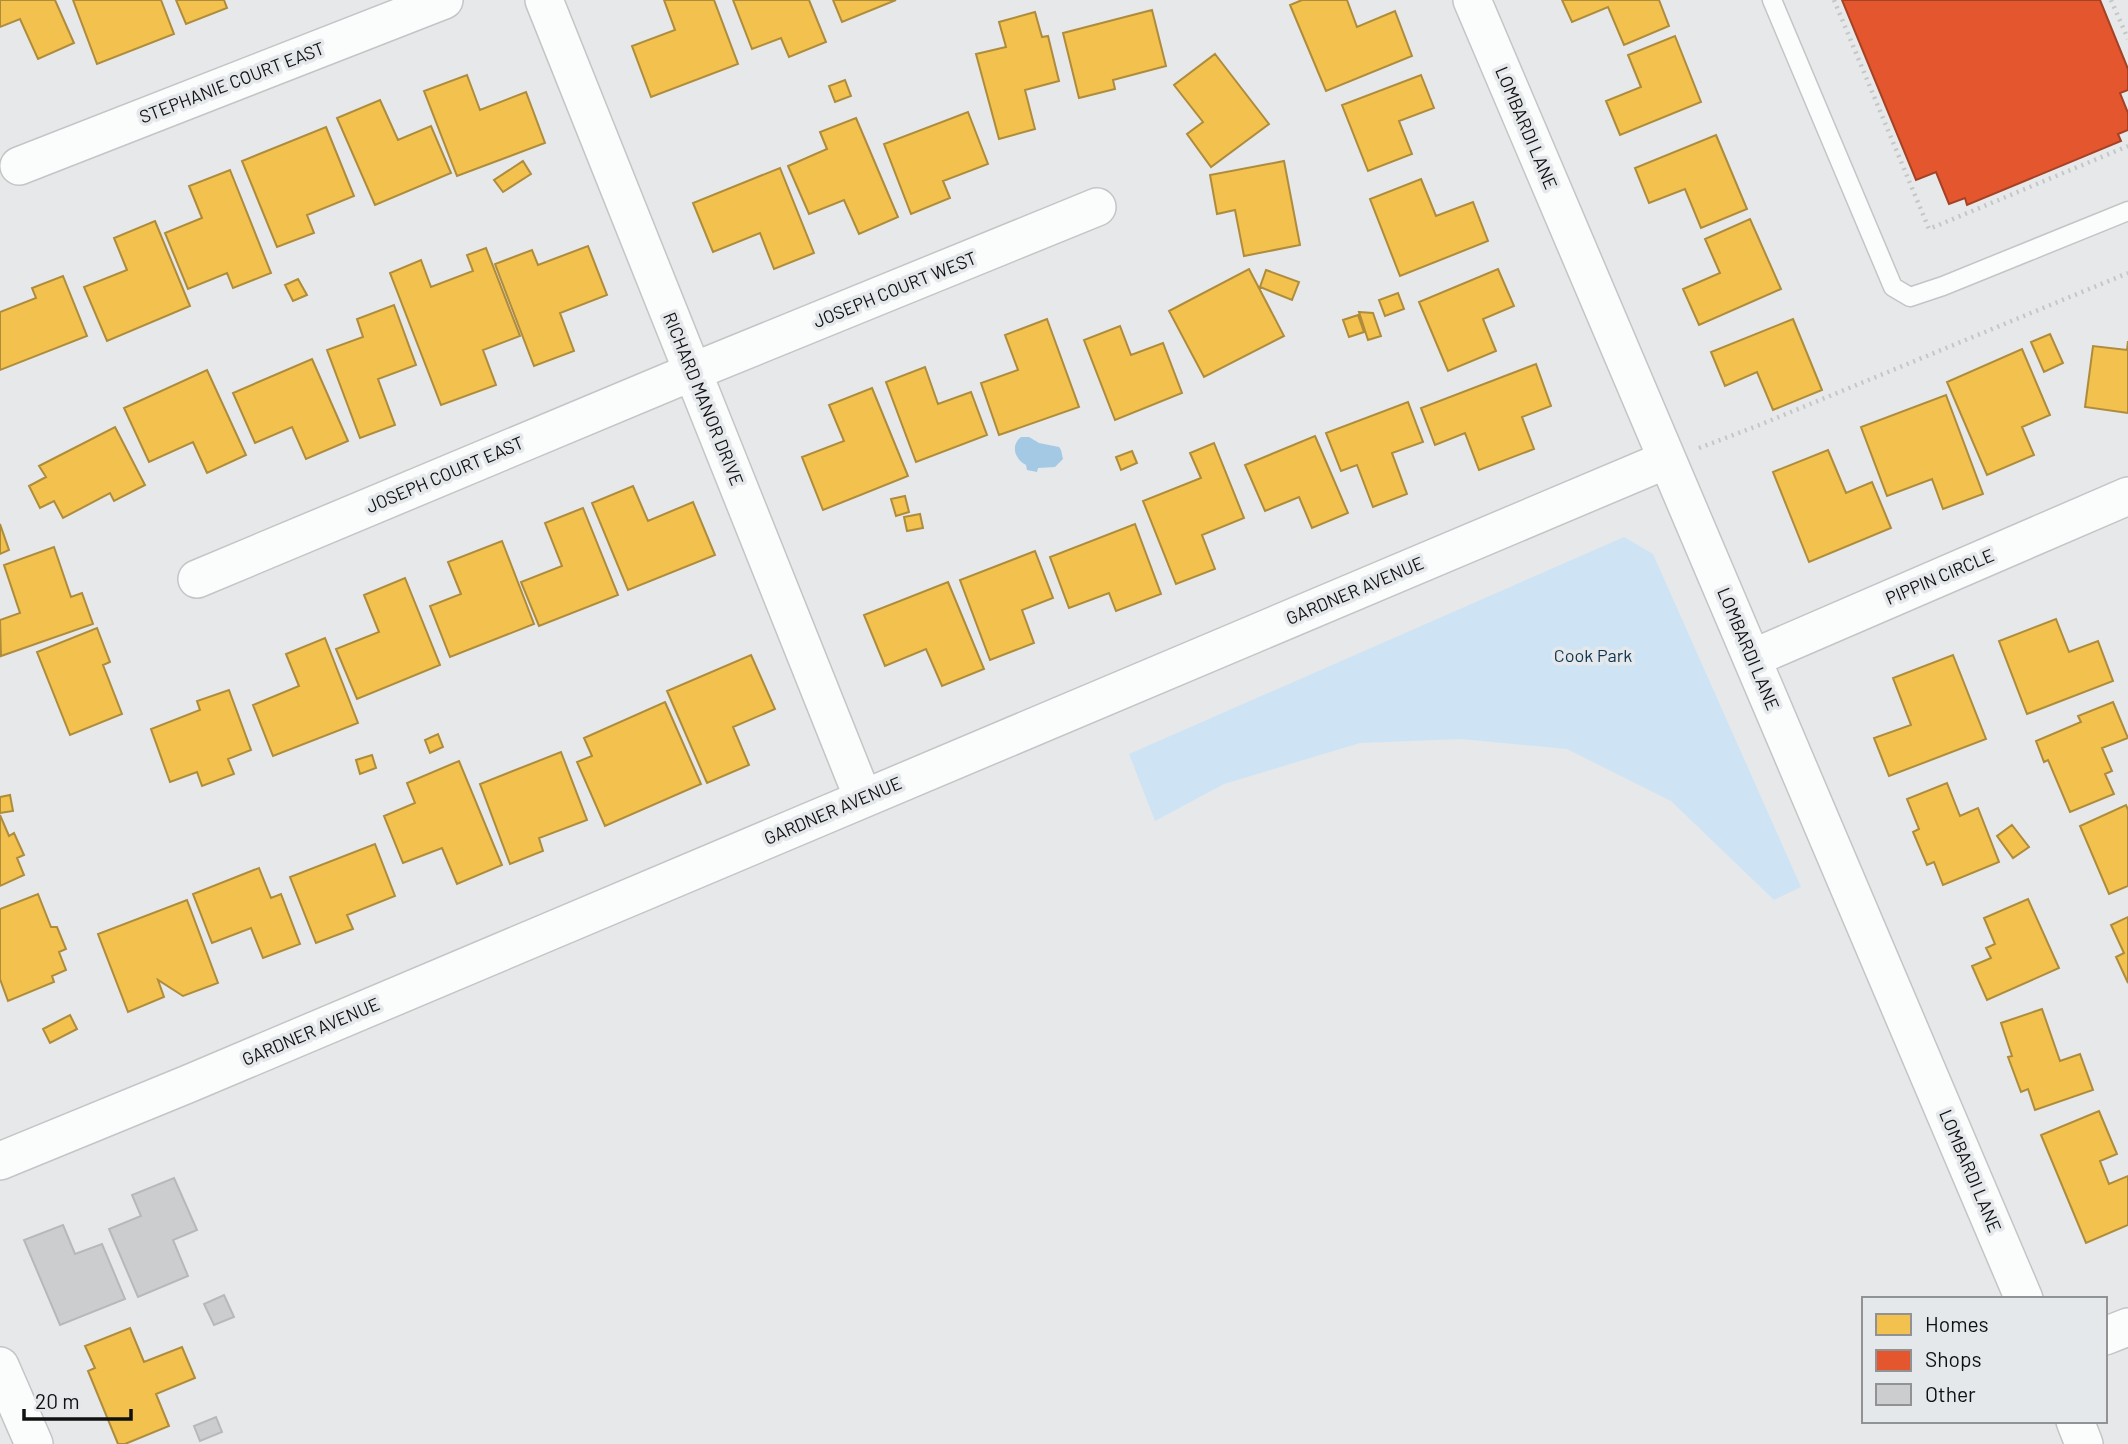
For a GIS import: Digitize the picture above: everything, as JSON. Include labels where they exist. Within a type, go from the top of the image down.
[{"type":"street","name":"STEPHANIE COURT EAST","points":[[19,166],[444,0]]},
{"type":"street","name":"RICHARD MANOR DRIVE","points":[[544,0],[863,798]]},
{"type":"street","name":"LOMBARDI LANE","points":[[1472,0],[2023,1297]]},
{"type":"street","name":"JOSEPH COURT WEST","points":[[692,372],[1097,207]]},
{"type":"street","name":"JOSEPH COURT EAST","points":[[197,579],[692,372]]},
{"type":"street","name":"GARDNER AVENUE","points":[[0,1161],[1666,460]]},
{"type":"street","name":"PIPPIN CIRCLE","points":[[1753,658],[2128,496]]},
{"type":"street","points":[[2107,1335],[2128,1327]]},
{"type":"street","points":[[0,1366],[34,1444]]},
{"type":"street","points":[[2076,1423],[2084,1444]]},
{"type":"lane","points":[[1772,0],[1893,287],[1910,297],[2128,211]]},
{"type":"path","points":[[1835,0],[1929,229],[2128,146]]},
{"type":"path","points":[[2111,0],[2128,39]]},
{"type":"path","points":[[1666,460],[1757,426],[2128,273]]},
{"type":"green space","name":"Cook Park","points":[[1624,537],[1653,554],[1801,887],[1774,900],[1671,801],[1567,749],[1461,739],[1360,743],[1224,784],[1155,821],[1129,754]]},
{"type":"water","points":[[1021,437],[1059,447],[1063,459],[1055,467],[1038,468],[1037,472],[1027,470],[1015,452]]},
{"type":"building: Homes","points":[[0,0],[55,0],[74,43],[38,59],[20,19],[0,27]]},
{"type":"building: Homes","points":[[73,0],[161,0],[174,34],[97,64]]},
{"type":"building: Homes","points":[[176,0],[224,0],[227,8],[186,24]]},
{"type":"building: Homes","points":[[664,0],[714,0],[738,64],[651,97],[632,46],[675,30]]},
{"type":"building: Homes","points":[[733,0],[809,0],[826,42],[789,57],[781,38],[752,49]]},
{"type":"building: Homes","points":[[833,0],[896,0],[842,22]]},
{"type":"building: Homes","points":[[1302,0],[1347,0],[1357,27],[1395,11],[1412,56],[1326,91],[1290,5]]},
{"type":"building: Homes","points":[[1562,0],[1659,0],[1669,26],[1624,45],[1608,7],[1572,22]]},
{"type":"building: Homes","points":[[1152,10],[1166,66],[1113,80],[1115,89],[1079,98],[1063,33]]},
{"type":"building: Homes","points":[[1035,12],[1042,37],[1048,36],[1059,81],[1025,90],[1035,129],[999,139],[976,54],[1006,47],[999,22]]},
{"type":"building: Homes","points":[[1675,36],[1701,102],[1620,135],[1606,101],[1641,87],[1628,55]]},
{"type":"building: Homes","points":[[1215,54],[1269,124],[1211,167],[1187,134],[1203,122],[1174,85]]},
{"type":"building: Homes","points":[[467,75],[480,110],[526,92],[545,143],[457,176],[424,91]]},
{"type":"building: Homes","points":[[1421,75],[1434,108],[1399,121],[1412,154],[1368,171],[1342,105]]},
{"type":"building: Homes","points":[[845,80],[851,96],[835,102],[829,86]]},
{"type":"building: Homes","points":[[380,100],[398,140],[431,126],[451,173],[375,205],[337,118]]},
{"type":"building: Homes","points":[[968,112],[988,164],[943,181],[950,198],[911,214],[884,144]]},
{"type":"building: Homes","points":[[856,118],[898,217],[859,234],[844,200],[809,214],[788,166],[827,149],[820,132]]},
{"type":"building: Homes","points":[[326,127],[354,196],[307,215],[314,233],[277,247],[242,161]]},
{"type":"building: Homes","points":[[1716,135],[1747,209],[1701,228],[1685,189],[1649,203],[1635,168]]},
{"type":"building: Homes","points":[[523,161],[531,174],[503,192],[494,180]]},
{"type":"building: Homes","points":[[1284,161],[1300,245],[1244,256],[1235,210],[1217,214],[1210,175]]},
{"type":"building: Homes","points":[[780,168],[814,253],[774,269],[760,233],[713,252],[693,203]]},
{"type":"building: Homes","points":[[230,170],[271,273],[233,288],[227,273],[188,289],[165,233],[202,218],[189,186]]},
{"type":"building: Homes","points":[[1421,179],[1436,216],[1473,202],[1488,241],[1400,276],[1370,199]]},
{"type":"building: Homes","points":[[1750,219],[1781,289],[1699,325],[1683,289],[1720,273],[1705,239]]},
{"type":"building: Homes","points":[[155,221],[190,306],[107,341],[84,287],[127,270],[114,238]]},
{"type":"building: Homes","points":[[588,246],[607,295],[560,313],[574,351],[534,366],[495,264],[532,250],[538,265]]},
{"type":"building: Homes","points":[[486,248],[520,336],[483,350],[496,385],[441,405],[390,273],[421,260],[431,287],[473,271],[467,255]]},
{"type":"building: Homes","points":[[1249,269],[1284,336],[1204,377],[1169,311]]},
{"type":"building: Homes","points":[[1498,269],[1514,306],[1483,319],[1496,351],[1448,371],[1419,302]]},
{"type":"building: Homes","points":[[1266,270],[1299,282],[1292,300],[1260,287]]},
{"type":"building: Homes","points":[[63,276],[87,336],[0,370],[0,312],[36,298],[32,288]]},
{"type":"building: Homes","points":[[298,279],[307,295],[293,301],[285,285]]},
{"type":"building: Homes","points":[[1398,293],[1404,309],[1385,316],[1379,300]]},
{"type":"building: Homes","points":[[394,305],[416,365],[378,379],[395,425],[360,438],[327,350],[363,337],[357,319]]},
{"type":"building: Homes","points":[[1359,312],[1373,313],[1381,336],[1368,340]]},
{"type":"building: Homes","points":[[1358,315],[1364,332],[1349,337],[1343,320]]},
{"type":"building: Homes","points":[[1047,319],[1079,407],[999,435],[981,383],[1018,370],[1005,335]]},
{"type":"building: Homes","points":[[1793,319],[1822,390],[1773,410],[1757,372],[1725,386],[1711,352]]},
{"type":"building: Homes","points":[[1120,326],[1131,355],[1163,343],[1182,393],[1115,420],[1084,340]]},
{"type":"building: Homes","points":[[2050,334],[2063,363],[2044,372],[2031,342]]},
{"type":"building: Homes","points":[[2128,341],[2128,413],[2085,407],[2093,346],[2127,350]]},
{"type":"building: Homes","points":[[2022,349],[2050,415],[2022,427],[2034,455],[1987,475],[1947,382]]},
{"type":"building: Homes","points":[[312,359],[348,441],[306,459],[292,427],[255,443],[233,393]]},
{"type":"building: Homes","points":[[1536,364],[1551,406],[1522,417],[1534,449],[1479,470],[1465,433],[1435,445],[1421,408]]},
{"type":"building: Homes","points":[[925,367],[938,404],[971,392],[987,435],[916,462],[886,382]]},
{"type":"building: Homes","points":[[207,370],[246,455],[207,473],[193,442],[149,462],[124,408]]},
{"type":"building: Homes","points":[[872,388],[908,476],[823,510],[802,457],[844,441],[829,405]]},
{"type":"building: Homes","points":[[1946,395],[1983,494],[1943,509],[1932,479],[1887,496],[1861,427]]},
{"type":"building: Homes","points":[[1408,402],[1423,442],[1392,453],[1407,494],[1373,507],[1357,465],[1341,471],[1326,433]]},
{"type":"building: Homes","points":[[115,427],[145,485],[114,501],[110,493],[63,518],[54,501],[40,508],[29,486],[46,477],[39,466]]},
{"type":"building: Homes","points":[[1315,436],[1348,513],[1312,528],[1299,497],[1265,511],[1245,465]]},
{"type":"building: Homes","points":[[1214,443],[1244,518],[1202,535],[1215,569],[1176,584],[1143,501],[1201,478],[1190,453]]},
{"type":"building: Homes","points":[[1828,450],[1846,493],[1872,482],[1891,528],[1809,562],[1773,472]]},
{"type":"building: Homes","points":[[1132,451],[1137,463],[1121,470],[1116,457]]},
{"type":"building: Homes","points":[[633,486],[648,521],[693,502],[715,555],[628,590],[592,503]]},
{"type":"building: Homes","points":[[905,496],[909,512],[896,516],[891,499]]},
{"type":"building: Homes","points":[[583,508],[618,595],[539,626],[521,582],[562,566],[545,523]]},
{"type":"building: Homes","points":[[920,514],[923,528],[907,531],[904,517]]},
{"type":"building: Homes","points":[[0,524],[9,550],[0,554]]},
{"type":"building: Homes","points":[[1135,524],[1161,594],[1116,611],[1109,593],[1069,608],[1050,557]]},
{"type":"building: Homes","points":[[502,541],[534,624],[450,657],[430,606],[461,594],[448,562]]},
{"type":"building: Homes","points":[[54,547],[71,597],[82,593],[93,624],[1,656],[0,620],[20,613],[4,565]]},
{"type":"building: Homes","points":[[1035,551],[1053,598],[1022,610],[1034,643],[990,660],[960,580]]},
{"type":"building: Homes","points":[[405,578],[440,665],[357,699],[336,649],[379,632],[364,595]]},
{"type":"building: Homes","points":[[948,582],[984,669],[942,686],[926,649],[885,666],[864,615]]},
{"type":"building: Homes","points":[[2056,619],[2069,652],[2098,641],[2113,681],[2027,714],[1999,641]]},
{"type":"building: Homes","points":[[97,628],[110,662],[103,665],[122,714],[70,735],[37,652]]},
{"type":"building: Homes","points":[[325,638],[358,723],[273,756],[253,705],[299,686],[286,654]]},
{"type":"building: Homes","points":[[751,655],[775,709],[733,727],[749,765],[707,783],[667,691]]},
{"type":"building: Homes","points":[[1953,655],[1986,739],[1889,776],[1874,738],[1911,725],[1893,678]]},
{"type":"building: Homes","points":[[229,690],[251,750],[228,759],[234,774],[202,786],[197,772],[170,782],[151,729],[200,710],[197,701]]},
{"type":"building: Homes","points":[[665,702],[701,784],[605,826],[577,762],[592,756],[584,738]]},
{"type":"building: Homes","points":[[2113,702],[2128,738],[2102,748],[2112,771],[2105,774],[2114,794],[2070,812],[2048,760],[2044,762],[2036,741],[2081,722],[2078,716]]},
{"type":"building: Homes","points":[[438,734],[443,747],[430,753],[425,740]]},
{"type":"building: Homes","points":[[561,752],[587,820],[539,838],[543,851],[510,864],[480,784]]},
{"type":"building: Homes","points":[[372,755],[376,768],[360,774],[356,760]]},
{"type":"building: Homes","points":[[459,761],[502,865],[457,884],[442,848],[403,863],[384,816],[415,803],[407,783]]},
{"type":"building: Homes","points":[[1947,783],[1960,816],[1978,808],[1999,862],[1943,885],[1934,862],[1927,865],[1913,832],[1919,829],[1907,799]]},
{"type":"building: Homes","points":[[10,795],[13,811],[0,813],[0,797]]},
{"type":"building: Homes","points":[[2126,805],[2128,886],[2109,894],[2080,826]]},
{"type":"building: Homes","points":[[0,815],[9,836],[14,833],[24,855],[17,858],[24,875],[0,886]]},
{"type":"building: Homes","points":[[2012,825],[2029,847],[2013,858],[1997,836]]},
{"type":"building: Homes","points":[[375,844],[395,896],[347,915],[353,929],[316,943],[290,877]]},
{"type":"building: Homes","points":[[259,868],[271,898],[281,894],[300,944],[263,958],[251,928],[212,943],[193,894]]},
{"type":"building: Homes","points":[[38,894],[51,927],[57,927],[66,949],[59,952],[66,970],[52,976],[54,982],[8,1001],[0,979],[0,909]]},
{"type":"building: Homes","points":[[2028,899],[2059,968],[1987,1000],[1972,966],[1991,958],[1986,948],[1995,944],[1984,918]]},
{"type":"building: Homes","points":[[187,900],[218,983],[183,996],[158,980],[164,997],[128,1012],[98,934]]},
{"type":"building: Homes","points":[[2128,917],[2128,983],[2116,957],[2124,953],[2111,925]]},
{"type":"building: Homes","points":[[2042,1009],[2060,1061],[2080,1054],[2093,1090],[2035,1110],[2028,1089],[2021,1092],[2008,1057],[2012,1056],[2001,1023]]},
{"type":"building: Homes","points":[[70,1015],[77,1029],[50,1043],[43,1029]]},
{"type":"building: Homes","points":[[2099,1111],[2117,1154],[2100,1161],[2109,1184],[2128,1176],[2128,1225],[2086,1243],[2041,1135]]},
{"type":"building: Homes","points":[[130,1328],[144,1362],[182,1347],[195,1378],[156,1394],[169,1426],[125,1444],[118,1444],[88,1371],[95,1368],[85,1346]]},
{"type":"building: Shops","points":[[1842,0],[2100,0],[2128,69],[2128,90],[2120,93],[2128,113],[2128,130],[2118,134],[2121,141],[1967,205],[1965,198],[1949,204],[1936,172],[1916,180]]},
{"type":"building: Other","points":[[174,1178],[197,1230],[173,1240],[188,1276],[138,1297],[109,1229],[141,1216],[132,1195]]},
{"type":"building: Other","points":[[63,1225],[75,1254],[102,1244],[125,1299],[60,1325],[24,1240]]},
{"type":"building: Other","points":[[224,1295],[234,1317],[214,1325],[204,1304]]},
{"type":"building: Other","points":[[216,1417],[222,1432],[200,1441],[194,1426]]}]
